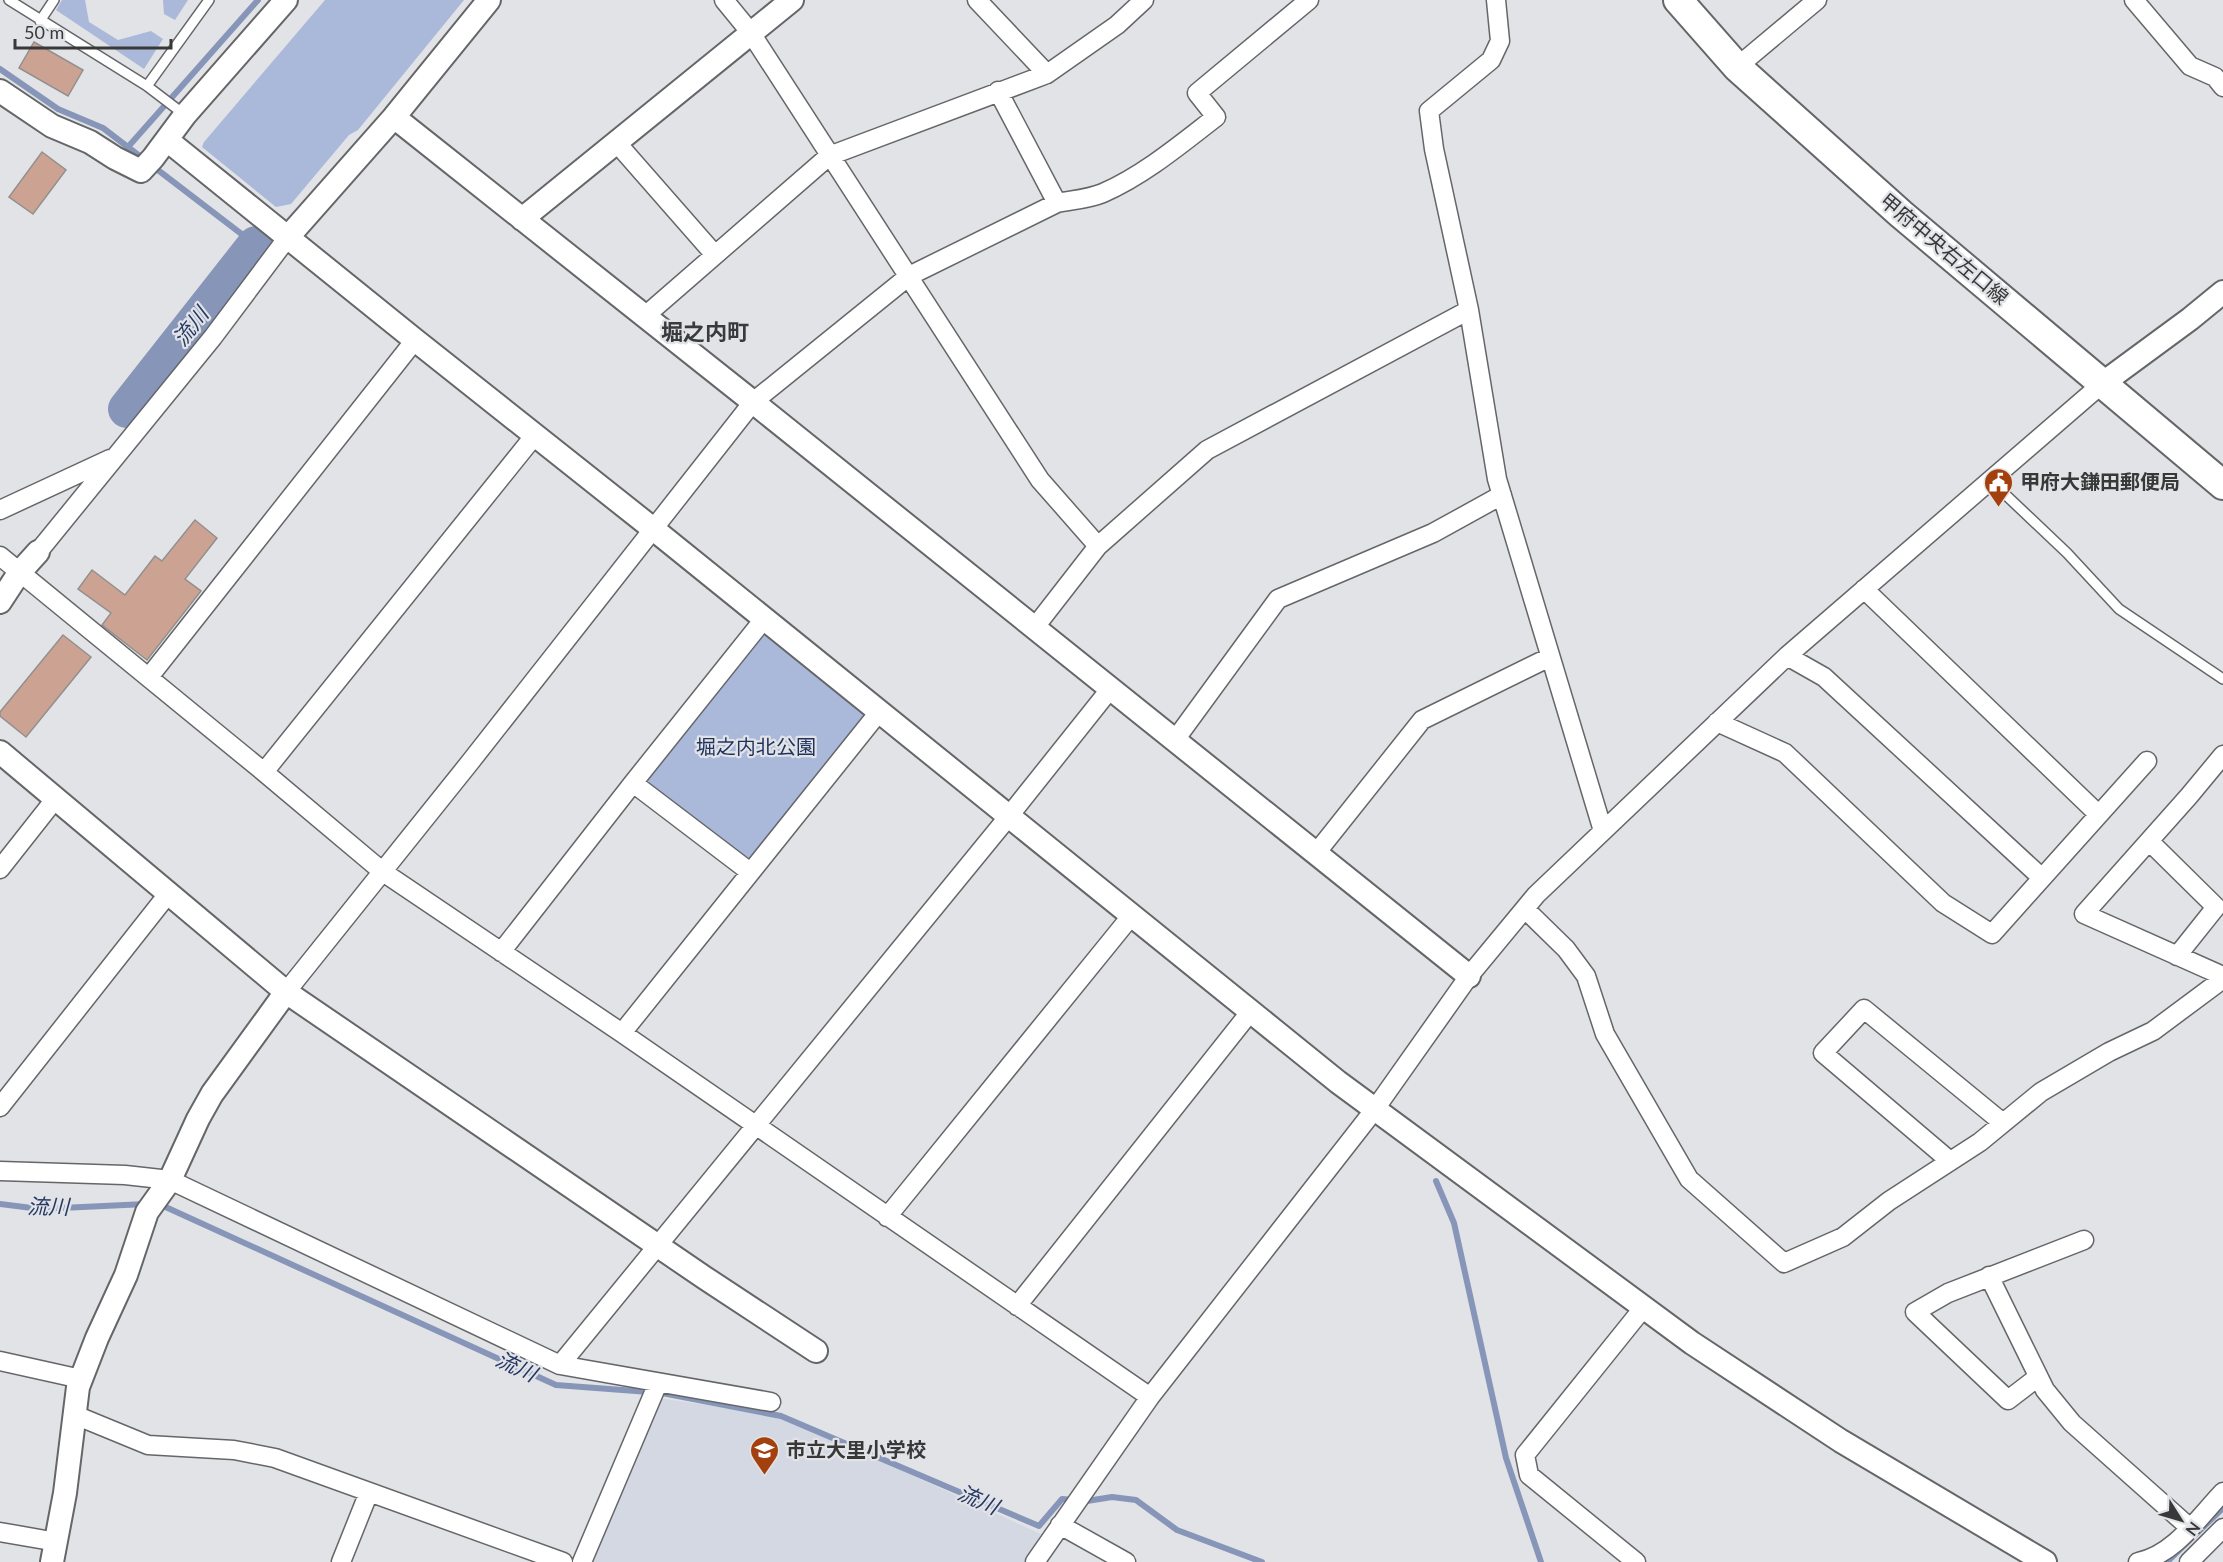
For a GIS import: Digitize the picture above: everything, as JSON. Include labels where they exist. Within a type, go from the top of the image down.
[{"type":"main road","name":"甲府中央右左口線","points":[[1678,0],[1737,67],[1900,214],[2223,485]]},
{"type":"street","points":[[153,156],[180,111],[286,0]]},
{"type":"street","points":[[0,602],[19,573],[213,337],[288,237],[394,117],[489,0]]},
{"type":"street","points":[[724,0],[751,33],[1040,480],[1098,546]]},
{"type":"street","points":[[522,219],[792,0]]},
{"type":"street","points":[[977,0],[1047,74]]},
{"type":"street","points":[[645,316],[829,156],[1047,74],[1117,25],[1144,0]]},
{"type":"street","points":[[0,1532],[55,1552],[78,1387],[97,1338],[126,1275],[147,1212],[166,1185],[212,1094],[286,992],[753,402],[909,276],[1057,203],[1102,194],[1159,159],[1216,117],[1197,93],[1309,0]]},
{"type":"street","points":[[1496,0],[1500,41],[1491,60],[1430,111],[1434,149],[1469,310],[1497,479],[1603,831]]},
{"type":"street","points":[[1737,67],[1817,0]]},
{"type":"street","points":[[2133,0],[2190,66],[2215,77],[2223,87]]},
{"type":"street","points":[[0,91],[52,126],[90,142],[115,158],[153,156],[288,237],[1338,1082],[1692,1343],[1841,1441],[2045,1562]]},
{"type":"street","points":[[998,91],[1057,203]]},
{"type":"street","points":[[394,117],[1317,852],[1469,976]]},
{"type":"street","points":[[616,142],[715,255]]},
{"type":"street","points":[[1035,1562],[1150,1397],[1376,1109],[1469,976],[1536,895],[1787,656],[2103,383],[2223,292]]},
{"type":"street","points":[[1035,627],[1098,546],[1207,450],[1469,310]]},
{"type":"street","points":[[149,677],[415,340]]},
{"type":"street","points":[[264,772],[535,435]]},
{"type":"street","points":[[0,510],[116,457]]},
{"type":"street","points":[[1175,740],[1278,599],[1433,533],[1502,495]]},
{"type":"street","points":[[0,556],[264,772],[382,873],[622,1033],[1150,1397]]},
{"type":"street","points":[[1864,589],[2098,814]]},
{"type":"street","points":[[501,952],[764,619]]},
{"type":"street","points":[[1787,656],[1824,677],[2042,878]]},
{"type":"street","points":[[1317,852],[1422,720],[1550,657]]},
{"type":"street","points":[[560,1365],[1111,688]]},
{"type":"street","points":[[622,1033],[879,712]]},
{"type":"street","points":[[1717,722],[1785,753],[1943,903],[1992,934],[2147,760]]},
{"type":"street","points":[[0,752],[286,992],[816,1351]]},
{"type":"street","points":[[1525,909],[1566,949],[1586,976],[1605,1034],[1689,1179],[1784,1263],[1844,1237],[1889,1201],[1980,1142],[2041,1092],[2109,1052],[2153,1031],[2223,977],[2084,914],[2223,755]]},
{"type":"street","points":[[633,783],[750,872]]},
{"type":"street","points":[[0,869],[56,798]]},
{"type":"street","points":[[2150,841],[2216,907],[2177,956]]},
{"type":"street","points":[[0,1107],[168,894]]},
{"type":"street","points":[[887,1217],[1132,915]]},
{"type":"street","points":[[1950,1161],[1823,1053],[1864,1009],[2003,1123]]},
{"type":"street","points":[[1017,1306],[1251,1011]]},
{"type":"street","points":[[0,1171],[125,1175],[166,1185],[560,1365],[656,1388],[771,1402]]},
{"type":"street","points":[[2038,1377],[2008,1400],[1915,1312],[1948,1293],[1989,1275],[2084,1240]]},
{"type":"street","points":[[1989,1275],[2045,1390],[2072,1423],[2189,1527]]},
{"type":"street","points":[[1636,1562],[1529,1475],[1525,1455],[1644,1307]]},
{"type":"street","points":[[0,1361],[81,1379]]},
{"type":"street","points":[[582,1562],[656,1388]]},
{"type":"street","points":[[75,1415],[148,1445],[234,1450],[275,1458],[563,1562]]},
{"type":"street","points":[[341,1562],[369,1492]]},
{"type":"street","points":[[2138,1562],[2152,1559],[2170,1548],[2223,1492]]},
{"type":"street","points":[[1069,1511],[1126,1562]]},
{"type":"street","points":[[2189,1562],[2223,1528]]},
{"type":"lane","points":[[9,0],[147,86],[180,111]]},
{"type":"lane","points":[[40,21],[54,0]]},
{"type":"lane","points":[[147,86],[209,0]]},
{"type":"lane","points":[[1990,480],[2067,553],[2119,609],[2223,679]]},
{"type":"shaded area","name":"市立大里小学校","points":[[652,1397],[781,1416],[1041,1534],[1024,1562],[584,1562]]},
{"type":"green space","points":[[62,0],[85,0],[89,22],[118,40],[151,31],[163,39],[144,69],[56,10]]},
{"type":"green space","points":[[163,0],[188,0],[175,20],[164,14]]},
{"type":"green space","points":[[325,0],[464,0],[358,130],[349,135],[291,204],[276,207],[202,147]]},
{"type":"green space","name":"堀之内北公園","points":[[764,619],[879,712],[750,872],[633,783]]},
{"type":"building","points":[[34,42],[83,70],[68,96],[19,68]]},
{"type":"building","points":[[42,152],[66,170],[33,214],[9,197]]},
{"type":"building","points":[[195,520],[217,538],[185,579],[201,591],[147,660],[102,625],[111,613],[78,589],[92,570],[125,595],[155,556],[162,561]]},
{"type":"building","points":[[63,635],[91,657],[26,737],[0,716],[0,712]]},
{"type":"waterway","points":[[128,147],[258,0]]},
{"type":"waterway","points":[[0,69],[58,109],[103,128],[256,245]]},
{"type":"waterway","name":"流川","points":[[127,409],[256,245]]},
{"type":"waterway","points":[[1436,1181],[1454,1223],[1506,1458],[1541,1562]]},
{"type":"waterway","name":"流川","points":[[0,1204],[40,1209],[146,1204]]},
{"type":"waterway","name":"流川","points":[[159,1204],[556,1385],[662,1393],[781,1416],[1039,1526],[1062,1499],[1087,1501],[1112,1497],[1136,1500],[1177,1530],[1262,1562]]},
{"type":"waterway","points":[[2167,1562],[2223,1508]]},
{"type":"place","name":"甲府大鎌田郵便局","points":[[1999,508]]},
{"type":"place","name":"市立大里小学校","points":[[765,1476]]},
{"type":"district","name":"堀之内町","points":[[705,332]]}]
